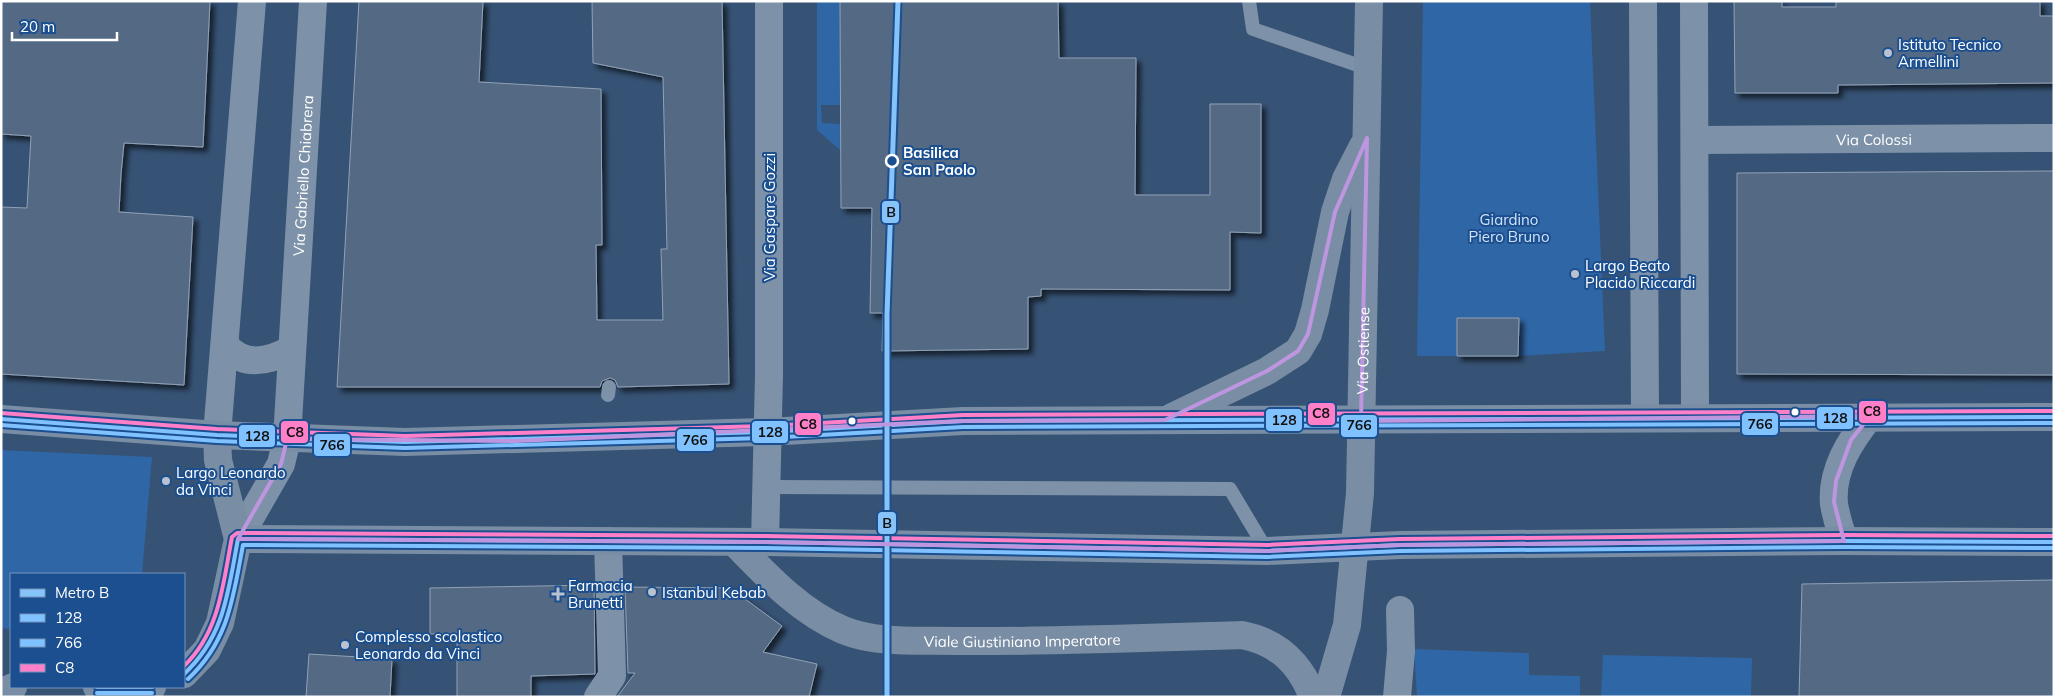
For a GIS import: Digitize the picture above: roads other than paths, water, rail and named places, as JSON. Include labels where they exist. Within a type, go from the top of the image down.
[{"type":"street","points":[[238,539],[218,460],[217,435],[252,1]]},
{"type":"street","name":"Via Gabriello Chiabrera","points":[[287,439],[312,1]]},
{"type":"street","name":"Via Gaspare Gozzi","points":[[767,432],[769,1]]},
{"type":"street","name":"Via Ostiense","points":[[1326,697],[1348,625],[1360,493],[1369,1]]},
{"type":"street","points":[[1643,1],[1645,418]]},
{"type":"street","points":[[1694,1],[1695,417]]},
{"type":"street","points":[[1165,420],[1284,363],[1298,351],[1308,334],[1335,212],[1346,179],[1367,138]]},
{"type":"street","name":"Via Colossi","points":[[1695,140],[2054,138]]},
{"type":"street","points":[[225,345],[232,353],[242,359],[255,362],[269,360],[292,349]]},
{"type":"street","points":[[1844,541],[1834,502],[1836,482],[1842,458],[1851,440],[1870,416]]},
{"type":"street","points":[[1,418],[217,435],[405,442],[767,432],[963,421],[1361,421],[1870,416],[2054,417]]},
{"type":"street","points":[[765,542],[767,432]]},
{"type":"street","points":[[185,673],[207,650],[220,623],[238,539],[280,464],[287,439]]},
{"type":"street","points":[[238,539],[765,542],[1267,551],[1356,547],[1844,541],[2054,542]]},
{"type":"street","points":[[598,697],[612,676],[608,541]]},
{"type":"street","name":"Viale Giustiniano Imperatore","points":[[735,542],[767,576],[807,608],[834,626],[862,636],[1017,642],[1242,635],[1267,641],[1288,658],[1303,676],[1313,697]]},
{"type":"street","points":[[1397,697],[1401,651],[1400,610]]},
{"type":"lane","points":[[1249,1],[1253,29],[1369,69]]},
{"type":"lane","points":[[767,487],[1230,489],[1267,551]]},
{"type":"metro line","name":"B","points":[[887,697],[887,315],[898,1]]},
{"type":"place","name":"Istituto Tecnico Armellini","points":[[1888,53]]},
{"type":"place","name":"Basilica San Paolo","points":[[892,161]]},
{"type":"place","name":"Largo Beato Placido Riccardi","points":[[1575,274]]},
{"type":"place","name":"Largo Leonardo da Vinci","points":[[166,481]]},
{"type":"place","name":"Istanbul Kebab","points":[[652,592]]},
{"type":"place","name":"Farmacia Brunetti","points":[[558,594]]},
{"type":"place","name":"Complesso scolastico Leonardo da Vinci","points":[[345,645]]},
{"type":"park label","name":"Giardino Piero Bruno","points":[[1509,228]]}]
